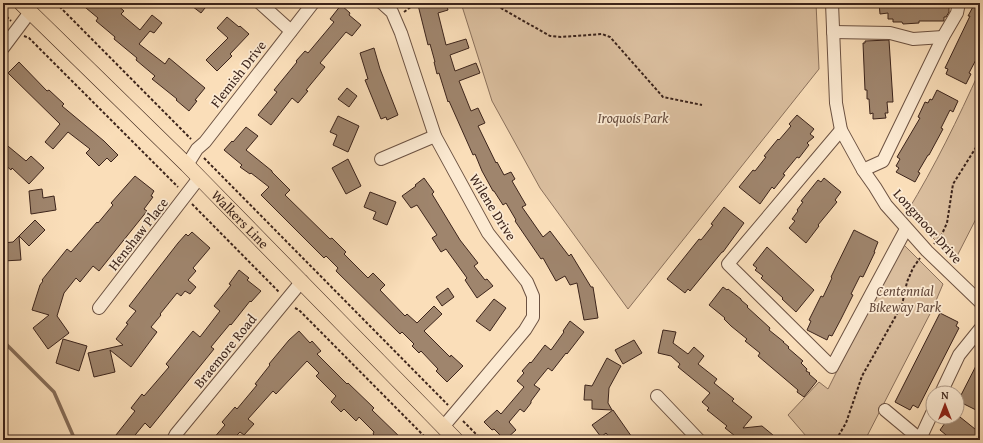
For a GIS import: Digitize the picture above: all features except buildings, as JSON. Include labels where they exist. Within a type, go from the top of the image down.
[{"type":"main road","name":"Walkers Line","points":[[25,7],[187,165],[456,440]]},
{"type":"street","points":[[260,3],[291,31]]},
{"type":"street","name":"Flemish Drive","points":[[187,165],[197,149],[314,3]]},
{"type":"street","name":"Wilene Drive","points":[[382,3],[392,12],[401,32],[435,136],[488,233],[527,282],[533,296],[533,317],[525,330],[443,427]]},
{"type":"street","name":"Longmoor Drive","points":[[832,3],[836,103],[841,130],[863,170],[886,205],[927,251],[980,302]]},
{"type":"street","points":[[863,170],[883,161],[943,38],[957,13],[959,3]]},
{"type":"street","points":[[3,48],[15,32],[25,7]]},
{"type":"street","points":[[833,32],[890,33],[913,39],[943,38]]},
{"type":"street","points":[[841,130],[728,264],[832,367],[906,229]]},
{"type":"street","points":[[381,159],[435,136]]},
{"type":"street","name":"Henshaw Place","points":[[99,308],[199,178]]},
{"type":"street","name":"Braemore Road","points":[[173,440],[176,434],[302,281]]},
{"type":"street","points":[[945,385],[959,355],[980,329]]},
{"type":"street","points":[[657,396],[699,440]]},
{"type":"street","points":[[885,410],[920,440],[927,425]]},
{"type":"path","points":[[56,3],[189,136],[202,155],[482,440]]},
{"type":"path","points":[[395,19],[416,3]]},
{"type":"path","points":[[492,3],[550,36],[561,37],[602,34],[610,37],[663,97],[702,105]]},
{"type":"path","points":[[3,13],[11,21],[15,32],[29,38],[178,187],[184,198],[197,208],[278,290],[284,303],[299,310],[428,440]]},
{"type":"path","points":[[836,440],[846,423],[862,376],[902,305],[907,282],[911,273],[917,262],[942,234],[949,217],[953,184],[980,141]]},
{"type":"green space","name":"Iroquois Park","points":[[461,3],[816,3],[819,69],[628,309],[540,188],[492,101]]},
{"type":"green space","name":"Centennial Bikeway Park","points":[[980,70],[980,211],[955,260],[907,212],[946,142]]},
{"type":"green space","name":"Centennial Bikeway Park","points":[[902,243],[943,284],[932,310],[865,440],[804,440],[806,436],[788,415],[819,382],[828,389]]},
{"type":"waterway","points":[[3,341],[54,392],[75,440]]}]
